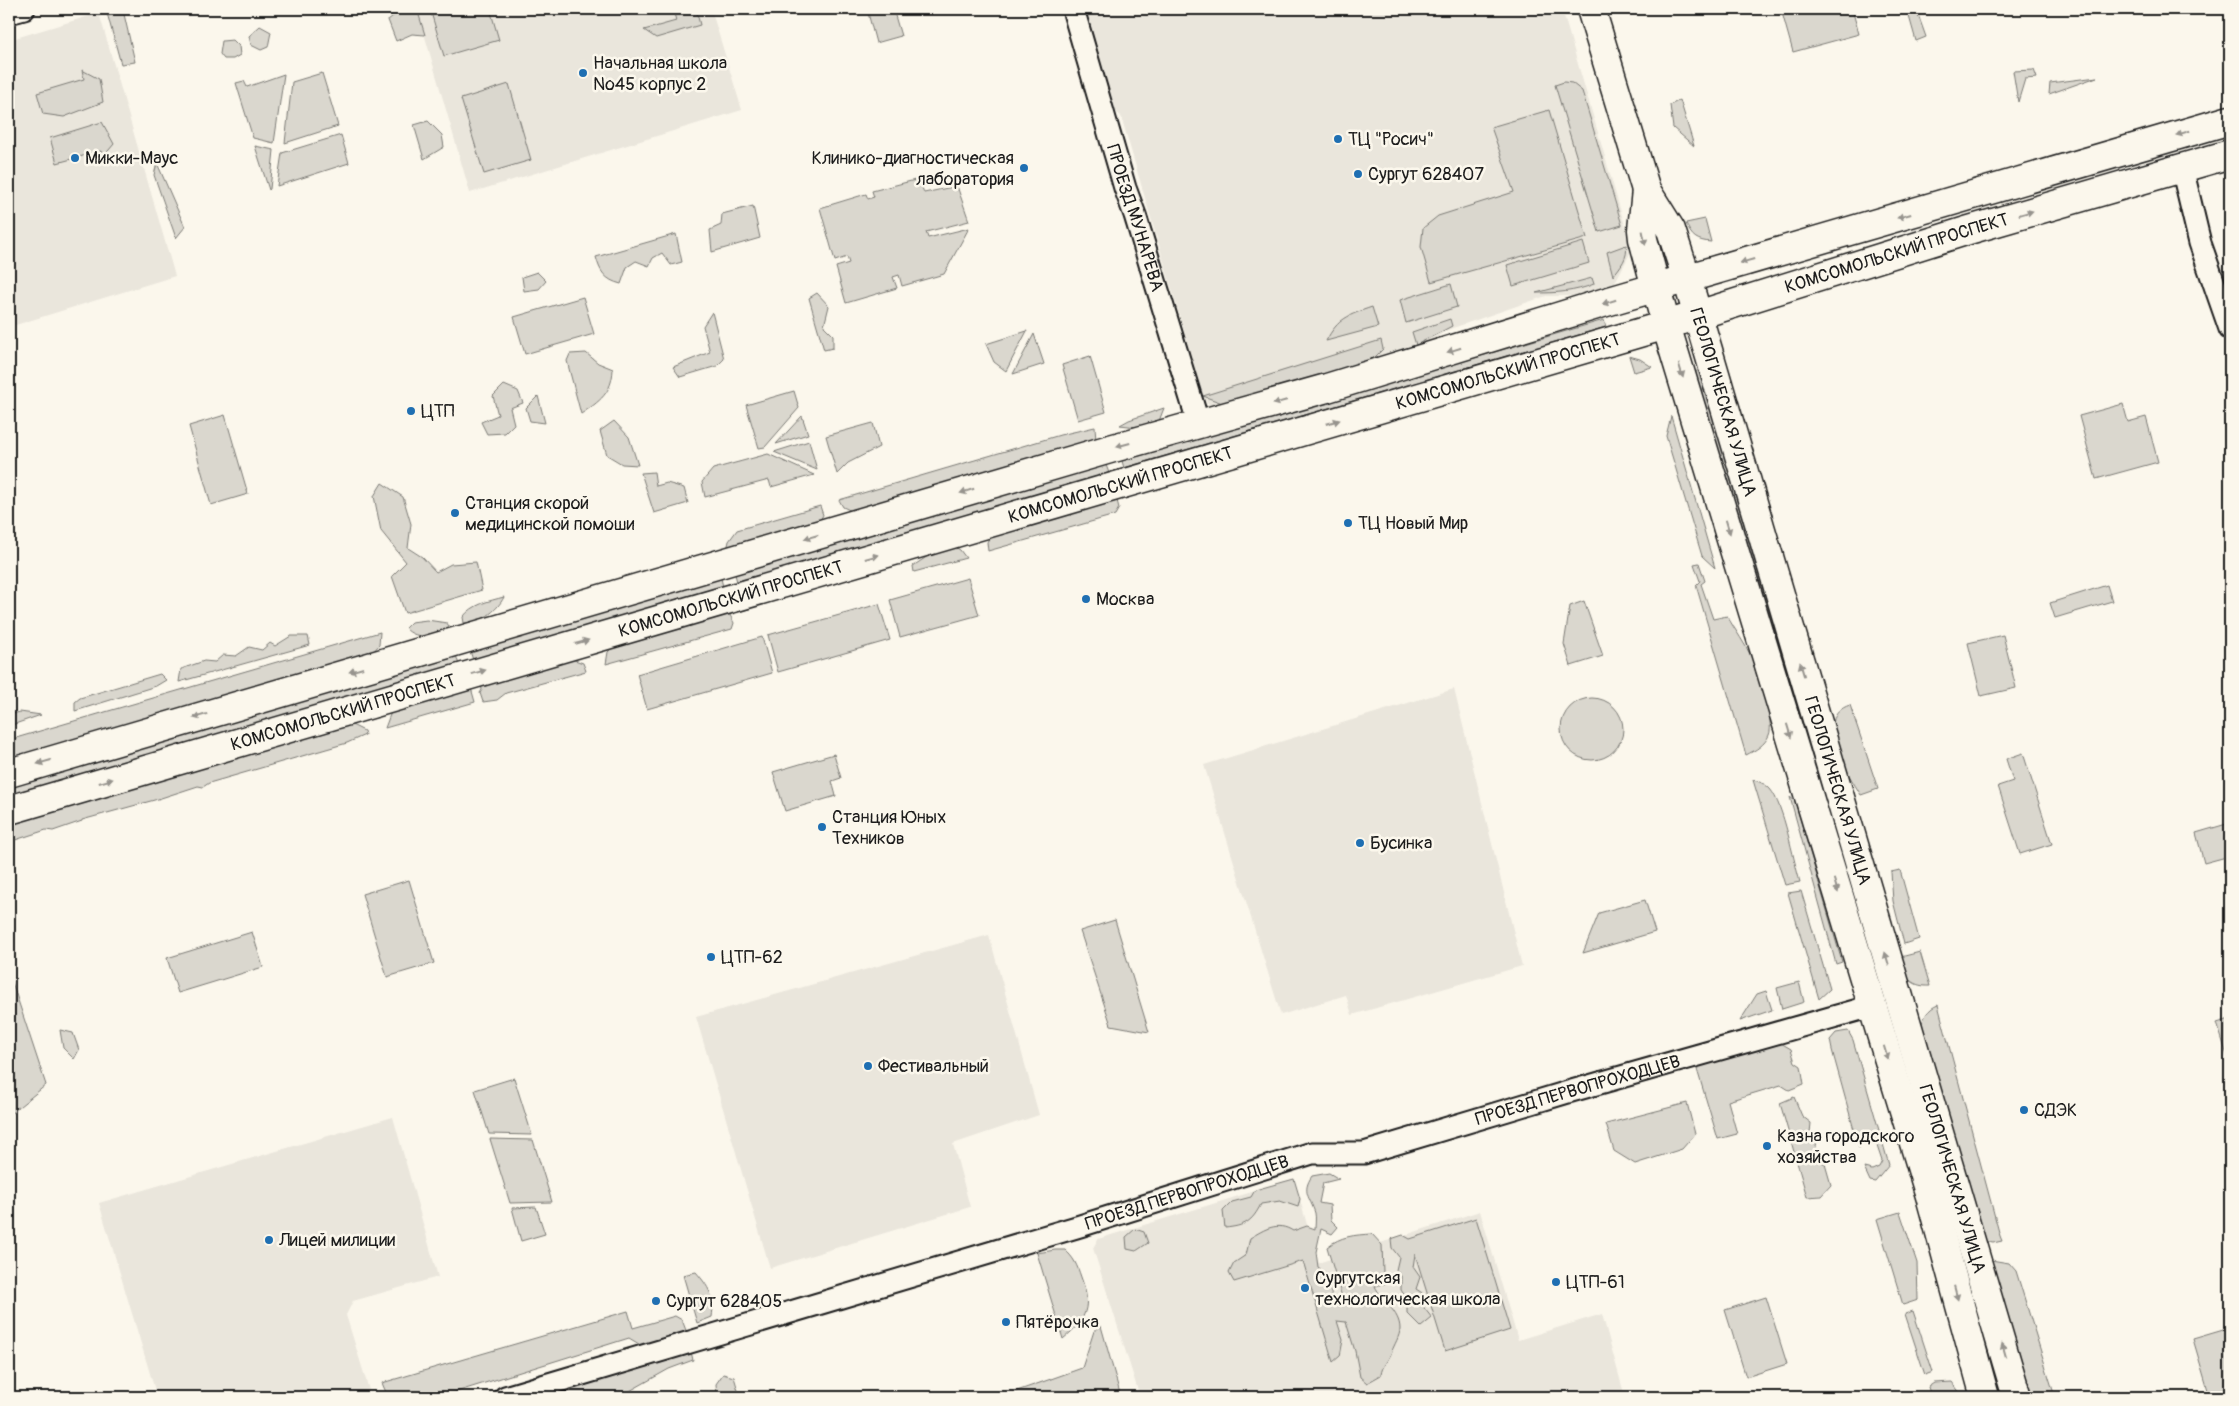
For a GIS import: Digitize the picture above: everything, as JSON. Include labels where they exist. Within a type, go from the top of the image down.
[{"type":"main road","name":"ГЕОЛОГИЧЕСКАЯ УЛИЦА","points":[[1591,9],[1646,190],[1671,230],[2017,1397]]},
{"type":"main road","name":"КОМСОМОЛЬСКИЙ ПРОСПЕКТ","points":[[9,773],[1100,451],[1199,425],[1399,367],[1686,279],[2230,120]]},
{"type":"main road","name":"КОМСОМОЛЬСКИЙ ПРОСПЕКТ","points":[[9,810],[1697,316],[1969,230],[2230,154]]},
{"type":"main road","name":"ГЕОЛОГИЧЕСКАЯ УЛИЦА","points":[[1646,190],[1642,230],[1666,325],[1930,1196],[1985,1397]]},
{"type":"street","points":[[9,13],[24,9]]},
{"type":"street","name":"ПРОЕЗД МУНАРЕВА","points":[[1073,9],[1125,188],[1199,425]]},
{"type":"street","points":[[2182,168],[2200,243],[2230,329]]},
{"type":"street","name":"ПРОЕЗД ПЕРВОПРОХОДЦЕВ","points":[[505,1397],[1071,1229],[1312,1154],[1364,1153],[1568,1092],[1872,1006]]},
{"type":"shaded area","points":[[402,9],[418,12],[425,35],[412,34],[396,41],[388,20]]},
{"type":"shaded area","name":"Начальная школа №45 корпус 2","points":[[417,9],[711,9],[742,110],[470,193]]},
{"type":"shaded area","points":[[430,9],[490,9],[499,40],[444,56]]},
{"type":"shaded area","points":[[673,9],[696,9],[700,25],[656,38],[644,30],[676,21]]},
{"type":"shaded area","points":[[867,9],[893,9],[901,36],[876,43]]},
{"type":"shaded area","points":[[1061,9],[1562,9],[1632,250],[1614,284],[1580,296],[1546,296],[1447,330],[1422,348],[1219,408],[1209,405],[1203,396],[1121,116],[1083,84]]},
{"type":"shaded area","points":[[1781,9],[1852,9],[1859,34],[1793,52]]},
{"type":"shaded area","points":[[1907,9],[1916,9],[1926,37],[1916,41]]},
{"type":"shaded area","points":[[123,10],[135,62],[121,64],[107,13]]},
{"type":"shaded area","name":"Микки-Маус","points":[[99,13],[175,276],[9,327],[9,40]]},
{"type":"shaded area","points":[[260,26],[271,32],[268,47],[261,50],[251,45],[249,36]]},
{"type":"shaded area","points":[[233,40],[239,46],[240,55],[233,59],[224,59],[220,54],[222,41]]},
{"type":"shaded area","points":[[82,70],[99,79],[103,102],[64,117],[43,114],[37,93],[84,79]]},
{"type":"shaded area","points":[[2034,70],[2037,78],[2025,79],[2018,102],[2013,71]]},
{"type":"shaded area","points":[[322,73],[338,126],[285,143],[292,82]]},
{"type":"shaded area","points":[[284,74],[274,143],[253,138],[236,83],[244,81],[247,87]]},
{"type":"shaded area","points":[[2097,77],[2049,94],[2050,83]]},
{"type":"shaded area","points":[[1564,82],[1572,83],[1582,91],[1622,225],[1599,232],[1555,85]]},
{"type":"shaded area","points":[[509,84],[531,160],[484,174],[461,99]]},
{"type":"shaded area","points":[[1680,100],[1694,146],[1673,128],[1670,105]]},
{"type":"shaded area","points":[[1549,110],[1587,238],[1431,282],[1421,247],[1423,228],[1438,216],[1514,192],[1491,127]]},
{"type":"shaded area","points":[[428,121],[442,135],[444,147],[424,159],[414,125]]},
{"type":"shaded area","points":[[102,122],[114,144],[103,157],[101,151],[57,163],[50,138]]},
{"type":"shaded area","points":[[341,135],[349,163],[277,186],[282,153]]},
{"type":"shaded area","points":[[255,146],[274,150],[269,190]]},
{"type":"shaded area","points":[[157,163],[185,227],[176,238],[154,175]]},
{"type":"shaded area","points":[[919,179],[924,193],[957,186],[969,221],[926,232],[928,238],[969,228],[944,274],[902,286],[899,275],[893,277],[897,288],[846,303],[836,267],[849,263],[847,257],[835,261],[820,208],[866,194],[868,199],[874,197],[872,191]]},
{"type":"shaded area","points":[[753,206],[760,238],[712,252],[710,230],[721,225],[722,214]]},
{"type":"shaded area","points":[[1705,219],[1711,242],[1702,241],[1695,237],[1690,232],[1686,223]]},
{"type":"shaded area","points":[[676,234],[682,262],[671,265],[662,253],[653,258],[649,266],[636,261],[627,267],[621,284],[607,278],[599,267],[596,257]]},
{"type":"shaded area","points":[[1583,242],[1589,263],[1513,286],[1507,265]]},
{"type":"shaded area","points":[[1626,245],[1625,258],[1613,276],[1607,252]]},
{"type":"shaded area","points":[[537,272],[546,281],[539,289],[524,291],[522,277]]},
{"type":"shaded area","points":[[1592,278],[1594,284],[1580,289],[1536,293]]},
{"type":"shaded area","points":[[1451,284],[1457,307],[1406,323],[1400,300]]},
{"type":"shaded area","points":[[817,293],[829,306],[824,326],[833,335],[833,348],[824,350],[809,298]]},
{"type":"shaded area","points":[[583,297],[594,334],[525,354],[514,317]]},
{"type":"shaded area","points":[[1372,307],[1378,327],[1326,341],[1330,333],[1345,318]]},
{"type":"shaded area","points":[[712,312],[724,359],[717,366],[680,377],[673,367],[710,352],[703,326]]},
{"type":"shaded area","points":[[1450,319],[1452,326],[1416,345],[1412,332]]},
{"type":"shaded area","points":[[1604,320],[1606,327],[1124,468],[1122,461]]},
{"type":"shaded area","points":[[1027,331],[1006,371],[994,362],[986,344]]},
{"type":"shaded area","points":[[1034,334],[1044,364],[1013,374]]},
{"type":"shaded area","points":[[1381,340],[1383,349],[1373,359],[1225,404],[1203,396]]},
{"type":"shaded area","points":[[586,353],[598,363],[613,369],[610,384],[604,396],[581,414],[567,361],[570,354]]},
{"type":"shaded area","points":[[1090,356],[1106,412],[1078,420],[1062,365]]},
{"type":"shaded area","points":[[1629,356],[1640,359],[1652,367],[1634,372]]},
{"type":"shaded area","points":[[1699,370],[1870,949],[1865,951],[1693,373]]},
{"type":"shaded area","points":[[504,385],[518,391],[523,403],[510,408],[514,424],[505,433],[487,434],[481,422],[498,415],[493,396]]},
{"type":"shaded area","points":[[794,391],[799,408],[765,447],[759,448],[746,405]]},
{"type":"shaded area","points":[[538,396],[545,423],[530,421],[526,408]]},
{"type":"shaded area","points":[[2123,404],[2128,422],[2146,417],[2158,462],[2096,479],[2079,416]]},
{"type":"shaded area","points":[[1164,408],[1159,421],[1137,427],[1120,425],[1129,420]]},
{"type":"shaded area","points":[[225,415],[248,494],[211,505],[189,426]]},
{"type":"shaded area","points":[[802,416],[808,434],[776,444]]},
{"type":"shaded area","points":[[1671,416],[1715,568],[1702,556],[1666,436]]},
{"type":"shaded area","points":[[614,421],[629,437],[638,465],[622,464],[607,455],[600,431]]},
{"type":"shaded area","points":[[873,423],[879,447],[848,463],[837,474],[826,436]]},
{"type":"shaded area","points":[[1095,427],[1096,441],[854,512],[843,507],[839,500],[1060,435]]},
{"type":"shaded area","points":[[809,441],[817,470],[774,452]]},
{"type":"shaded area","points":[[768,454],[814,475],[771,487],[769,480],[705,497],[702,482],[713,469]]},
{"type":"shaded area","points":[[1106,465],[1109,473],[737,582],[735,574]]},
{"type":"shaded area","points":[[654,472],[656,486],[667,483],[684,488],[688,503],[654,513],[641,473]]},
{"type":"shaded area","points":[[382,483],[403,497],[411,524],[408,548],[422,557],[436,572],[451,564],[476,562],[482,590],[405,613],[392,576],[406,562],[381,531],[374,496]]},
{"type":"shaded area","points":[[1116,497],[1119,508],[1115,515],[988,551],[987,542],[992,533]]},
{"type":"shaded area","points":[[820,506],[823,515],[817,525],[727,550],[729,541],[737,530]]},
{"type":"shaded area","points":[[954,546],[966,558],[914,572],[913,566],[937,550]]},
{"type":"shaded area","points":[[1699,563],[1705,581],[1701,584],[1713,619],[1727,616],[1753,660],[1765,698],[1770,720],[1769,735],[1763,744],[1746,755],[1696,585],[1700,581],[1694,564]]},
{"type":"shaded area","points":[[721,578],[723,587],[473,660],[470,651]]},
{"type":"shaded area","points":[[968,578],[979,615],[900,637],[890,600]]},
{"type":"shaded area","points":[[2107,585],[2112,601],[2055,618],[2050,603]]},
{"type":"shaded area","points":[[504,597],[487,616],[470,623],[464,623],[463,617],[472,609]]},
{"type":"shaded area","points":[[1584,601],[1603,656],[1571,666],[1564,644],[1570,606]]},
{"type":"shaded area","points":[[879,604],[890,640],[778,672],[768,635]]},
{"type":"shaded area","points":[[728,611],[734,623],[732,629],[606,664],[608,652],[614,645]]},
{"type":"shaded area","points":[[427,620],[447,623],[451,630],[439,634],[421,636],[415,635],[405,628],[411,622]]},
{"type":"shaded area","points":[[380,632],[379,645],[372,653],[9,758],[9,740]]},
{"type":"shaded area","points":[[2003,635],[2016,688],[1981,696],[1968,643]]},
{"type":"shaded area","points":[[291,636],[308,636],[310,645],[179,682],[181,669],[204,661],[215,662],[223,655],[236,656],[249,647],[262,650],[270,643],[275,646]]},
{"type":"shaded area","points":[[762,637],[772,673],[647,709],[637,674]]},
{"type":"shaded area","points":[[456,655],[459,665],[9,796],[9,784]]},
{"type":"shaded area","points":[[572,659],[583,663],[586,671],[506,693],[497,700],[483,702],[480,693],[482,690],[481,684]]},
{"type":"shaded area","points":[[160,674],[166,680],[156,686],[75,711],[75,702],[80,698]]},
{"type":"shaded area","points":[[471,688],[475,702],[385,728],[391,712]]},
{"type":"shaded area","name":"Бусинка","points":[[1454,689],[1522,966],[1352,1015],[1346,995],[1281,1015],[1204,765]]},
{"type":"shaded area","points":[[1592,698],[1604,700],[1614,707],[1621,717],[1623,729],[1621,741],[1614,751],[1604,758],[1592,760],[1580,758],[1570,751],[1563,741],[1561,729],[1563,717],[1570,707],[1580,700]]},
{"type":"shaded area","points":[[1850,705],[1878,789],[1861,795],[1848,774],[1836,747],[1833,733],[1833,721],[1839,711]]},
{"type":"shaded area","points":[[20,712],[41,715],[9,726],[9,715]]},
{"type":"shaded area","points":[[342,724],[352,725],[364,731],[365,735],[347,743],[209,783],[203,787],[198,786],[82,820],[53,831],[46,830],[9,842],[9,822]]},
{"type":"shaded area","points":[[2023,753],[2052,844],[2020,854],[1998,786],[2013,781],[2006,759]]},
{"type":"shaded area","points":[[834,754],[841,778],[832,781],[836,796],[785,811],[773,772]]},
{"type":"shaded area","points":[[1753,780],[1766,785],[1770,789],[1780,807],[1800,882],[1785,885]]},
{"type":"shaded area","points":[[1790,797],[1795,801],[1842,962],[1836,964]]},
{"type":"shaded area","points":[[2230,823],[2230,856],[2204,863],[2196,833]]},
{"type":"shaded area","points":[[1900,870],[1919,939],[1904,944],[1893,901],[1891,872]]},
{"type":"shaded area","points":[[409,880],[434,963],[387,977],[362,894]]},
{"type":"shaded area","points":[[1801,891],[1830,989],[1819,999],[1788,893]]},
{"type":"shaded area","points":[[1645,900],[1655,932],[1583,953],[1599,913]]},
{"type":"shaded area","points":[[1115,920],[1149,1032],[1111,1025],[1080,931]]},
{"type":"shaded area","points":[[252,932],[263,967],[178,993],[167,958]]},
{"type":"shaded area","name":"Фестивальный","points":[[989,935],[1039,1115],[953,1144],[970,1207],[770,1268],[696,1017]]},
{"type":"shaded area","points":[[1920,952],[1930,986],[1923,986],[1912,982],[1905,975],[1897,958]]},
{"type":"shaded area","points":[[9,973],[46,1085],[9,1115]]},
{"type":"shaded area","points":[[1799,982],[1804,1002],[1782,1009],[1777,988]]},
{"type":"shaded area","points":[[1766,991],[1772,1010],[1740,1021],[1757,994]]},
{"type":"shaded area","points":[[1938,1005],[2002,1241],[1993,1243],[1983,1241],[1920,1027],[1929,1011]]},
{"type":"shaded area","points":[[2230,1019],[2230,1061],[2229,1062],[2217,1023]]},
{"type":"shaded area","points":[[60,1030],[73,1033],[79,1050],[74,1059],[63,1048]]},
{"type":"shaded area","points":[[1848,1031],[1853,1040],[1889,1165],[1875,1182],[1870,1181],[1864,1168],[1872,1170],[1879,1167],[1882,1161],[1876,1143],[1871,1139],[1862,1142],[1859,1148],[1830,1040],[1836,1033]]},
{"type":"shaded area","points":[[1779,1042],[1791,1049],[1795,1062],[1801,1066],[1804,1084],[1789,1090],[1781,1085],[1728,1101],[1737,1134],[1718,1139],[1696,1066]]},
{"type":"shaded area","points":[[514,1078],[532,1135],[489,1134],[475,1090]]},
{"type":"shaded area","points":[[1794,1097],[1802,1116],[1811,1123],[1810,1133],[1817,1141],[1814,1157],[1825,1164],[1831,1185],[1821,1196],[1807,1197],[1780,1103]]},
{"type":"shaded area","points":[[1687,1103],[1695,1134],[1682,1149],[1635,1164],[1614,1151],[1606,1124]]},
{"type":"shaded area","name":"Лицей милиции","points":[[393,1117],[438,1277],[353,1301],[346,1315],[369,1390],[347,1397],[157,1397],[99,1203]]},
{"type":"shaded area","points":[[490,1139],[533,1140],[552,1202],[510,1203]]},
{"type":"shaded area","points":[[1329,1173],[1339,1179],[1323,1183],[1319,1203],[1330,1205],[1331,1220],[1338,1227],[1332,1234],[1321,1229],[1316,1252],[1318,1267],[1328,1275],[1332,1299],[1340,1307],[1342,1297],[1327,1247],[1337,1240],[1372,1234],[1382,1245],[1383,1272],[1387,1283],[1375,1286],[1394,1312],[1399,1323],[1399,1335],[1381,1375],[1367,1383],[1360,1377],[1355,1351],[1346,1322],[1337,1321],[1343,1340],[1340,1356],[1333,1362],[1303,1261],[1234,1282],[1229,1273],[1234,1263],[1246,1255],[1250,1238],[1261,1232],[1276,1226],[1293,1231],[1307,1226],[1315,1229],[1315,1213],[1307,1186],[1312,1176]]},
{"type":"shaded area","name":"Сургутская технологическая школа","points":[[1294,1179],[1318,1263],[1480,1211],[1518,1340],[1602,1314],[1625,1397],[1140,1397],[1093,1248],[1098,1239]]},
{"type":"shaded area","points":[[1294,1179],[1300,1199],[1298,1207],[1280,1201],[1261,1204],[1247,1222],[1225,1228],[1223,1211],[1232,1202],[1251,1197],[1255,1190]]},
{"type":"shaded area","points":[[536,1207],[545,1234],[521,1241],[512,1208]]},
{"type":"shaded area","points":[[1900,1212],[1917,1263],[1918,1300],[1903,1305],[1877,1219]]},
{"type":"shaded area","points":[[1476,1218],[1510,1330],[1445,1351],[1415,1254],[1413,1267],[1420,1277],[1416,1289],[1427,1296],[1421,1304],[1432,1318],[1421,1327],[1407,1313],[1407,1299],[1401,1290],[1401,1276],[1396,1270],[1399,1257],[1392,1248],[1391,1239],[1403,1235],[1410,1239]]},
{"type":"shaded area","points":[[1135,1229],[1144,1232],[1148,1243],[1136,1251],[1127,1249],[1126,1237]]},
{"type":"shaded area","points":[[1065,1250],[1073,1259],[1080,1273],[1086,1296],[1085,1311],[1082,1318],[1063,1339],[1037,1253]]},
{"type":"shaded area","points":[[1991,1260],[2009,1263],[2016,1271],[2055,1397],[2026,1397],[1988,1266]]},
{"type":"shaded area","points":[[696,1272],[708,1288],[713,1304],[712,1317],[697,1323],[683,1275]]},
{"type":"shaded area","points":[[1766,1297],[1787,1364],[1746,1377],[1725,1310]]},
{"type":"shaded area","points":[[628,1311],[633,1328],[675,1316],[682,1320],[687,1333],[645,1352],[639,1344],[629,1338],[440,1397],[388,1397],[382,1383]]},
{"type":"shaded area","points":[[1913,1311],[1933,1372],[1925,1375],[1905,1314]]},
{"type":"shaded area","points":[[1101,1326],[1121,1397],[1000,1397],[1082,1368],[1094,1331]]},
{"type":"shaded area","points":[[2230,1328],[2230,1397],[2210,1397],[2193,1339]]},
{"type":"shaded area","points":[[691,1352],[693,1360],[669,1369],[619,1397],[547,1397]]},
{"type":"shaded area","points":[[723,1374],[734,1377],[740,1397],[717,1397],[716,1384]]},
{"type":"shaded area","points":[[1952,1382],[1963,1397],[1931,1397],[1928,1387],[1934,1383]]},
{"type":"place","name":"Начальная школа №45 корпус 2","points":[[583,73]]},
{"type":"place","name":"ТЦ \"Росич\"","points":[[1338,139]]},
{"type":"place","name":"Микки-Маус","points":[[75,158]]},
{"type":"place","name":"Клинико-диагностическая лаборатория","points":[[1024,168]]},
{"type":"place","name":"Сургут 628407","points":[[1358,174]]},
{"type":"place","name":"ЦТП","points":[[411,411]]},
{"type":"place","name":"Cтанция скорой медицинской помоши","points":[[455,513]]},
{"type":"place","name":"ТЦ Новый Мир","points":[[1348,523]]},
{"type":"place","name":"Москва","points":[[1086,599]]},
{"type":"place","name":"Станция Юных Техников","points":[[822,827]]},
{"type":"place","name":"Бусинка","points":[[1360,843]]},
{"type":"place","name":"ЦТП-62","points":[[711,957]]},
{"type":"place","name":"Фестивальный","points":[[868,1066]]},
{"type":"place","name":"СДЭК","points":[[2024,1110]]},
{"type":"place","name":"Казна городского хозяйства","points":[[1767,1146]]},
{"type":"place","name":"Лицей милиции","points":[[269,1240]]},
{"type":"place","name":"ЦТП-61","points":[[1556,1282]]},
{"type":"place","name":"Сургутская технологическая школа","points":[[1305,1288]]},
{"type":"place","name":"Сургут 628405","points":[[656,1301]]},
{"type":"place","name":"Пятёрочка","points":[[1006,1322]]}]
